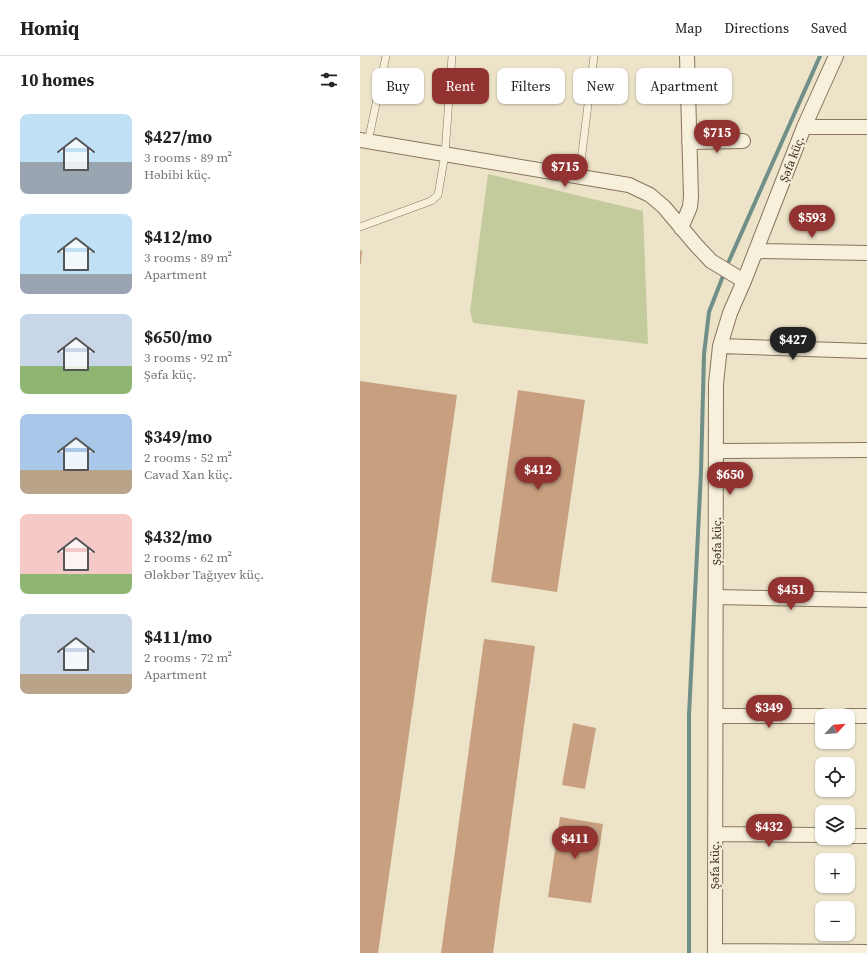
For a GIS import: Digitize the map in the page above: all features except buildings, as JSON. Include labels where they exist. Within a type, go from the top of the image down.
[{"type":"street","points":[[681,228],[690,207],[691,196],[687,56]]},
{"type":"street","name":"Şəfa küç.","points":[[715,952],[716,384],[720,346],[730,313],[756,251],[804,127],[836,56]]},
{"type":"street","points":[[804,127],[867,127]]},
{"type":"street","points":[[364,141],[629,186],[650,195],[711,261],[744,281]]},
{"type":"street","points":[[689,142],[743,141]]},
{"type":"street","points":[[756,251],[867,253]]},
{"type":"street","points":[[720,346],[867,351]]},
{"type":"street","points":[[717,451],[867,450]]},
{"type":"street","points":[[716,597],[867,600]]},
{"type":"street","points":[[716,716],[815,716]]},
{"type":"street","points":[[855,716],[867,716]]},
{"type":"street","points":[[715,834],[815,835]]},
{"type":"street","points":[[855,836],[867,836]]},
{"type":"street","points":[[715,952],[867,952]]},
{"type":"lane","points":[[364,141],[386,56]]},
{"type":"lane","points":[[360,227],[431,201],[438,195],[445,154],[452,56]]},
{"type":"lane","points":[[579,177],[594,56]]},
{"type":"green space","points":[[488,174],[643,211],[648,344],[473,323],[470,311]]},
{"type":"waterway","points":[[729,261],[820,56]]},
{"type":"waterway","points":[[689,953],[689,715],[701,472],[704,354],[709,312],[723,276]]}]
